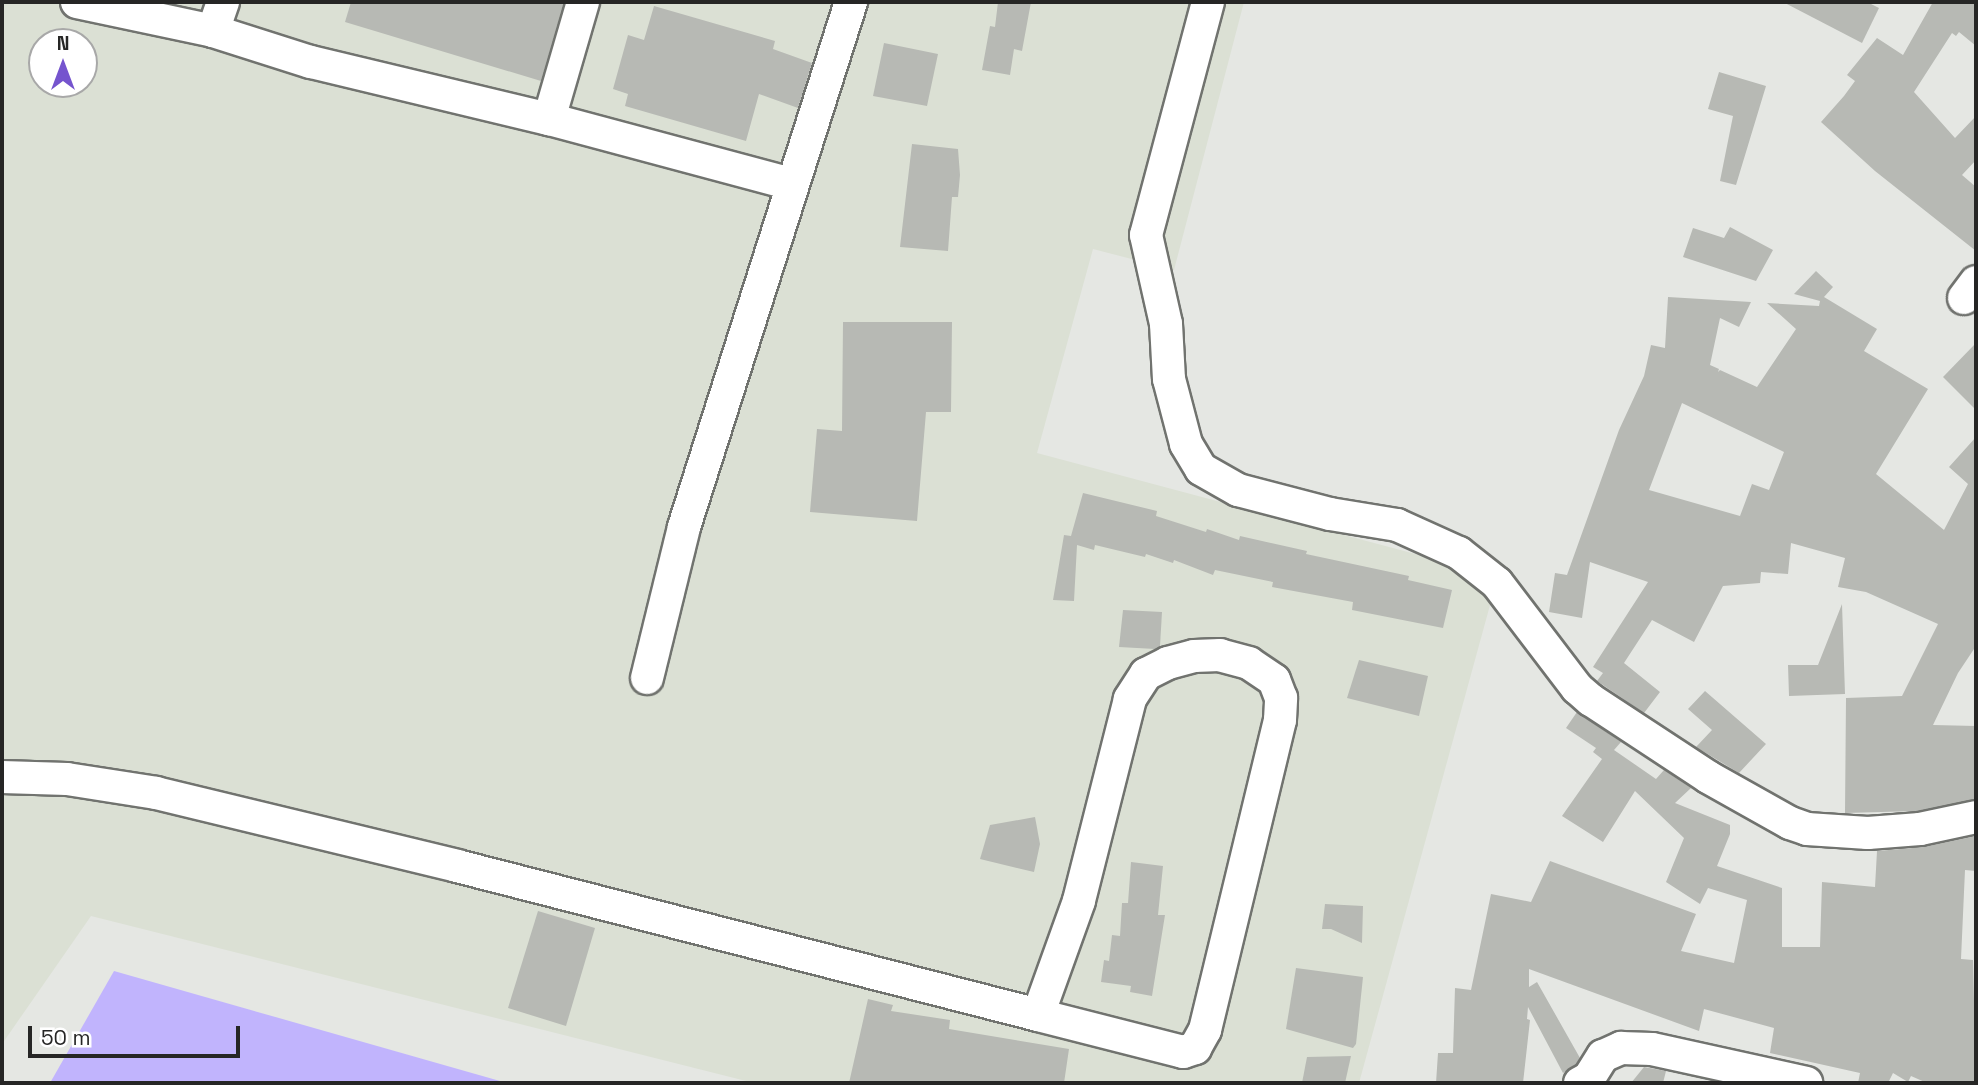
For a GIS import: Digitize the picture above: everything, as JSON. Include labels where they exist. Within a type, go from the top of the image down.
[{"type":"street","points":[[77,2],[218,16],[311,62],[548,120],[791,184]]},
{"type":"street","points":[[548,120],[583,2]]},
{"type":"street","points":[[647,678],[684,527],[851,2]]},
{"type":"street","points":[[1208,2],[1146,235],[1167,324],[1169,379],[1186,444],[1201,469],[1238,490],[1330,514],[1397,526],[1459,553],[1497,583],[1577,688],[1591,700],[1708,777],[1790,823],[1807,829],[1868,833],[1920,829],[1976,817]]},
{"type":"street","points":[[2,777],[67,779],[156,793],[457,866],[1038,1015],[1183,1052],[1195,1048],[1205,1030],[1280,720],[1281,698],[1273,680],[1249,663],[1220,655],[1194,656],[1168,663],[1146,674],[1130,699],[1079,901],[1038,1015]]},
{"type":"street","points":[[1580,1083],[1589,1078],[1603,1056],[1621,1048],[1653,1049],[1794,1082]]},
{"type":"shaded area","points":[[2,2],[1244,2],[1174,270],[1093,249],[1037,453],[1498,576],[1359,1083],[754,1083],[91,916],[2,1044]]},
{"type":"shaded area","points":[[114,971],[507,1083],[50,1083]]},
{"type":"building","points":[[351,2],[564,2],[541,81],[345,22]]},
{"type":"building","points":[[998,2],[1031,2],[1022,51],[1014,49],[1010,75],[982,70],[990,26],[995,27]]},
{"type":"building","points":[[1783,2],[1867,2],[1879,8],[1862,43]]},
{"type":"building","points":[[1933,2],[1976,2],[1976,46],[1959,32],[1956,36],[1952,33],[1914,92],[1955,138],[1976,116],[1976,160],[1962,175],[1976,187],[1976,251],[1875,171],[1821,122],[1855,81],[1847,75],[1877,38],[1903,55]]},
{"type":"building","points":[[654,6],[775,41],[773,49],[812,63],[798,108],[759,94],[746,141],[625,106],[628,94],[613,89],[628,35],[644,40]]},
{"type":"building","points":[[884,43],[938,54],[927,106],[873,96]]},
{"type":"building","points":[[1719,72],[1766,86],[1736,185],[1720,181],[1733,116],[1708,109]]},
{"type":"building","points":[[912,144],[958,149],[958,197],[952,197],[948,251],[900,247]]},
{"type":"building","points":[[1730,227],[1773,250],[1756,281],[1683,257],[1693,228],[1724,238]]},
{"type":"building","points":[[1816,271],[1833,287],[1824,297],[1877,329],[1864,351],[1928,389],[1876,474],[1944,530],[1968,484],[1949,467],[1976,437],[1976,646],[1958,673],[1933,725],[1976,726],[1976,799],[1917,811],[1845,813],[1846,698],[1902,696],[1938,624],[1866,592],[1838,587],[1845,558],[1791,543],[1788,574],[1761,572],[1760,583],[1723,586],[1694,642],[1652,620],[1624,663],[1660,692],[1644,713],[1597,681],[1603,673],[1593,667],[1648,582],[1590,562],[1582,618],[1549,612],[1555,573],[1567,575],[1619,430],[1644,376],[1651,345],[1665,348],[1668,297],[1751,302],[1739,327],[1720,318],[1710,365],[1719,369],[1718,372],[1720,370],[1757,387],[1796,329],[1767,303],[1819,306],[1820,301],[1794,294]],"holes":[[[1682,403],[1784,452],[1769,490],[1752,484],[1740,516],[1649,490]]]},
{"type":"building","points":[[843,322],[952,322],[951,412],[926,412],[917,521],[810,512],[817,429],[842,431]]},
{"type":"building","points":[[1976,343],[1976,410],[1943,377]]},
{"type":"building","points":[[1083,493],[1157,511],[1156,516],[1206,532],[1207,529],[1239,540],[1240,536],[1307,551],[1306,554],[1409,576],[1408,580],[1452,590],[1443,628],[1352,610],[1353,602],[1272,587],[1273,582],[1215,570],[1213,575],[1174,560],[1173,563],[1146,554],[1145,557],[1095,545],[1094,550],[1077,545],[1074,601],[1053,600],[1064,535],[1071,536]]},
{"type":"building","points":[[1842,604],[1845,694],[1789,696],[1788,665],[1818,665]]},
{"type":"building","points":[[1123,610],[1162,612],[1160,646],[1155,649],[1119,647]]},
{"type":"building","points":[[1359,660],[1428,676],[1419,716],[1347,698]]},
{"type":"building","points":[[1705,691],[1766,744],[1739,773],[1696,747],[1712,730],[1688,709]]},
{"type":"building","points":[[1577,712],[1621,742],[1614,750],[1656,779],[1664,770],[1691,788],[1675,803],[1730,825],[1730,834],[1717,866],[1782,888],[1782,947],[1820,947],[1822,882],[1875,887],[1877,851],[1924,847],[1976,836],[1976,871],[1965,870],[1961,959],[1973,960],[1976,1083],[1927,1083],[1911,1076],[1908,1082],[1893,1073],[1888,1083],[1858,1083],[1860,1073],[1770,1053],[1774,1028],[1704,1009],[1699,1031],[1529,969],[1529,987],[1537,982],[1580,1058],[1576,1064],[1563,1073],[1528,1007],[1527,1019],[1530,1020],[1523,1083],[1436,1083],[1438,1053],[1453,1053],[1455,988],[1471,990],[1491,894],[1531,902],[1550,861],[1696,914],[1681,951],[1734,963],[1747,900],[1708,888],[1700,904],[1666,882],[1684,838],[1635,791],[1603,842],[1562,816],[1602,759],[1593,752],[1596,748],[1566,728]]},
{"type":"building","points":[[1035,817],[1040,844],[1034,872],[980,859],[990,825]]},
{"type":"building","points":[[1131,862],[1163,866],[1158,915],[1165,915],[1152,996],[1130,992],[1131,986],[1101,982],[1104,960],[1109,961],[1112,935],[1120,936],[1122,903],[1128,903]]},
{"type":"building","points":[[1325,904],[1363,906],[1362,943],[1331,929],[1322,929]]},
{"type":"building","points":[[538,911],[595,928],[566,1026],[508,1008]]},
{"type":"building","points":[[1296,968],[1363,977],[1356,1044],[1353,1048],[1286,1029]]},
{"type":"building","points":[[868,999],[893,1005],[891,1011],[950,1020],[949,1029],[1069,1049],[1064,1083],[849,1083]]},
{"type":"building","points":[[1351,1056],[1345,1083],[1302,1083],[1307,1057]]},
{"type":"building","points":[[1644,1067],[1666,1071],[1663,1083],[1631,1083]]}]
